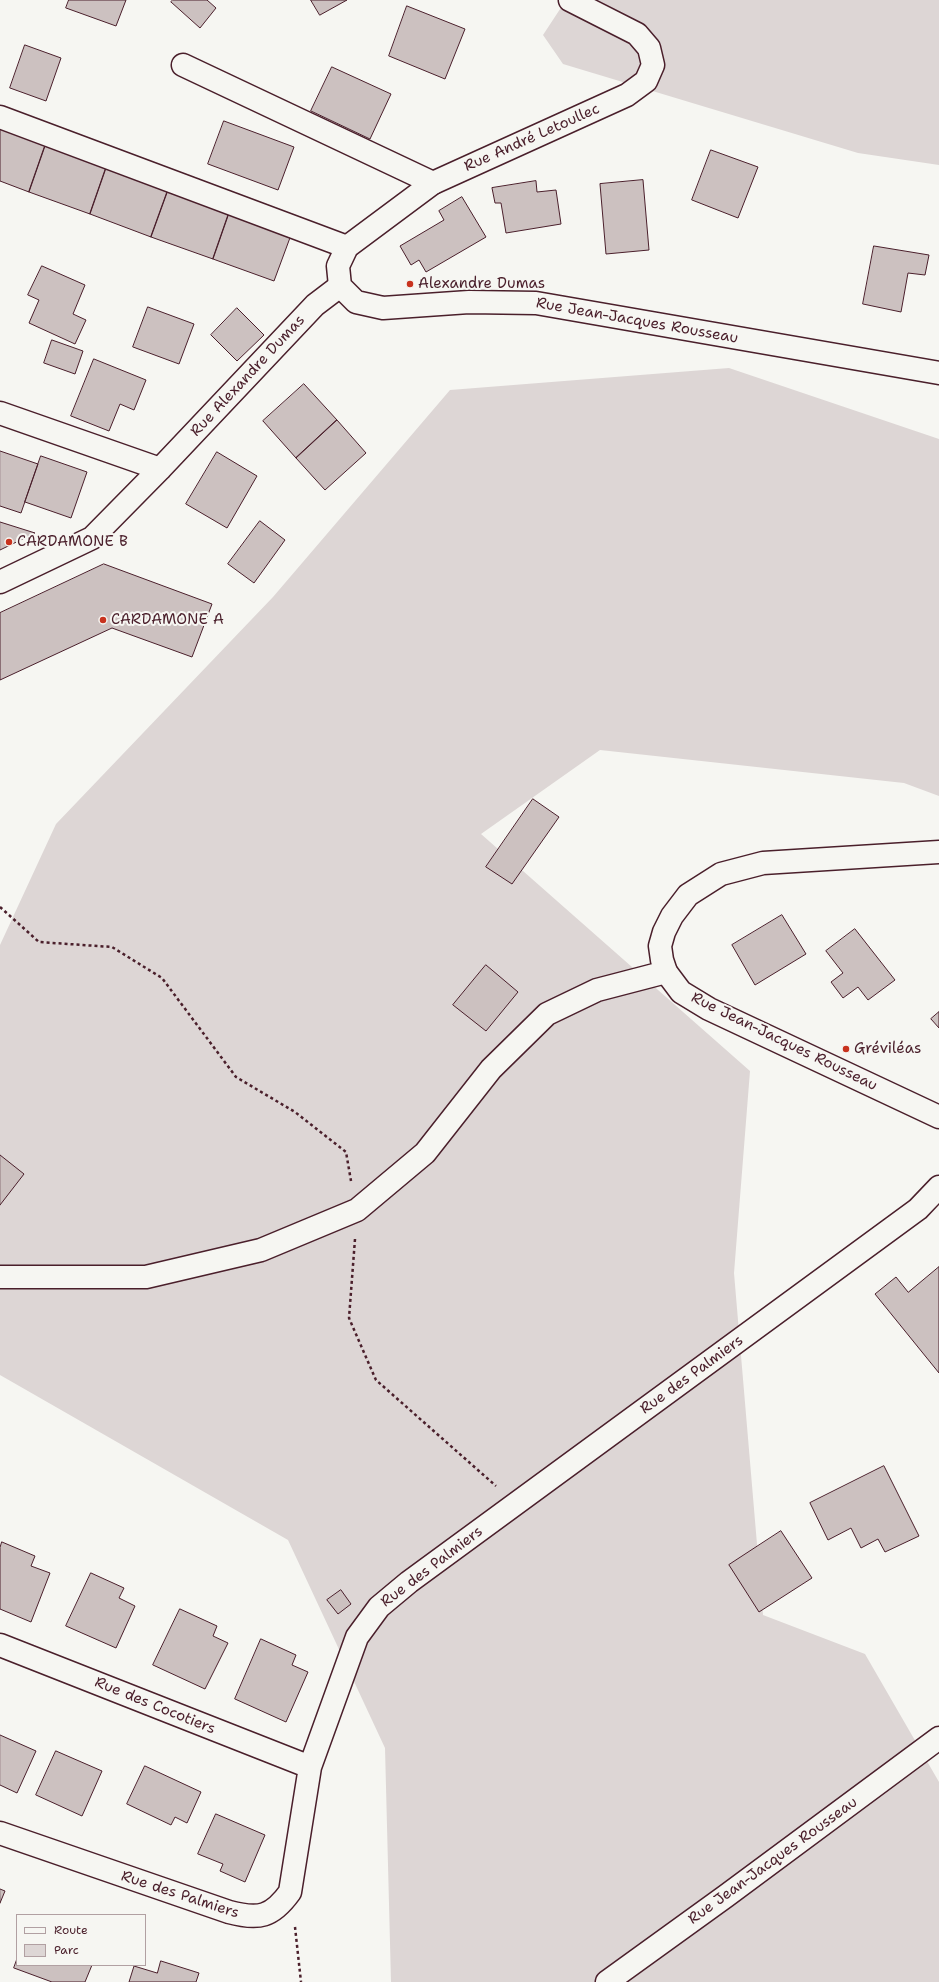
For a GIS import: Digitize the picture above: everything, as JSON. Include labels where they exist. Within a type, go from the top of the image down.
[{"type":"street","name":"Rue André Letoullec","points":[[340,286],[338,266],[347,247],[433,183],[628,95],[646,81],[653,65],[649,48],[637,34],[570,0]]},
{"type":"street","points":[[183,65],[433,183]]},
{"type":"street","points":[[0,118],[347,247]]},
{"type":"street","name":"Rue Jean-Jacques Rousseau","points":[[340,286],[356,302],[383,308],[469,302],[536,303],[939,373]]},
{"type":"street","name":"Rue Alexandre Dumas","points":[[0,582],[92,538],[160,469],[315,305],[340,286]]},
{"type":"street","points":[[0,413],[160,469]]},
{"type":"street","name":"Rue Jean-Jacques Rousseau","points":[[939,852],[763,863],[721,874],[688,895],[672,916],[664,932],[660,946],[666,972],[681,992],[709,1009],[939,1117]]},
{"type":"street","points":[[0,1277],[146,1277],[261,1250],[357,1210],[425,1153],[490,1069],[547,1014],[597,990],[666,972]]},
{"type":"street","name":"Rue des Palmiers","points":[[0,1833],[247,1917],[266,1915],[279,1907],[290,1892],[310,1767],[357,1637],[379,1607],[409,1582],[918,1209],[939,1187]]},
{"type":"street","name":"Rue des Cocotiers","points":[[0,1645],[310,1767]]},
{"type":"street","name":"Rue Jean-Jacques Rousseau","points":[[607,1982],[939,1738]]},
{"type":"path","points":[[0,907],[39,942],[112,946],[162,978],[236,1077],[295,1112],[346,1152],[357,1210],[349,1318],[376,1380],[516,1504]]},
{"type":"path","points":[[290,1892],[301,1982]]},
{"type":"green space","points":[[566,0],[939,0],[939,165],[858,153],[563,64],[543,35]]},
{"type":"green space","points":[[729,368],[939,439],[939,796],[904,783],[600,750],[481,834],[750,1071],[734,1273],[763,1615],[865,1654],[939,1782],[939,1982],[391,1982],[385,1748],[288,1540],[0,1375],[0,945],[56,824],[273,597],[450,390]]},
{"type":"building","points":[[69,0],[126,0],[116,26],[66,8]]},
{"type":"building","points":[[173,0],[207,0],[216,8],[200,28],[171,2]]},
{"type":"building","points":[[311,0],[347,0],[320,15]]},
{"type":"building","points":[[407,6],[465,29],[445,79],[389,56]]},
{"type":"building","points":[[25,45],[61,58],[46,101],[10,88]]},
{"type":"building","points":[[332,67],[391,94],[370,139],[311,111]]},
{"type":"building","points":[[224,121],[294,147],[278,190],[208,164]]},
{"type":"building","points":[[10,126],[32,134],[30,140],[45,146],[29,192],[0,181],[0,129],[8,132]]},
{"type":"building","points":[[45,146],[106,168],[90,214],[29,192]]},
{"type":"building","points":[[711,150],[758,167],[738,218],[692,200]]},
{"type":"building","points":[[106,168],[168,190],[151,237],[90,214]]},
{"type":"building","points":[[643,180],[649,250],[606,254],[600,184]]},
{"type":"building","points":[[536,181],[537,192],[556,190],[561,224],[506,233],[501,203],[495,203],[492,188]]},
{"type":"building","points":[[168,190],[229,213],[213,259],[151,237]]},
{"type":"building","points":[[462,197],[486,237],[426,272],[419,260],[411,265],[400,246],[444,220],[439,211]]},
{"type":"building","points":[[229,213],[291,235],[274,281],[213,259]]},
{"type":"building","points":[[874,246],[929,255],[925,275],[908,273],[901,312],[863,304]]},
{"type":"building","points":[[42,266],[85,285],[73,314],[86,320],[75,344],[29,323],[39,300],[28,295]]},
{"type":"building","points":[[148,307],[194,324],[179,364],[133,347]]},
{"type":"building","points":[[237,308],[264,335],[237,361],[211,335]]},
{"type":"building","points":[[52,340],[83,351],[75,374],[44,363]]},
{"type":"building","points":[[94,359],[146,380],[134,410],[120,404],[109,431],[71,416]]},
{"type":"building","points":[[304,384],[337,420],[296,458],[263,421]]},
{"type":"building","points":[[337,420],[366,453],[325,490],[296,458]]},
{"type":"building","points":[[0,451],[38,464],[21,513],[0,506]]},
{"type":"building","points":[[217,452],[257,476],[227,528],[186,504]]},
{"type":"building","points":[[41,456],[87,472],[71,518],[25,502]]},
{"type":"building","points":[[260,521],[285,540],[254,583],[228,564]]},
{"type":"building","name":"CARDAMONE B","points":[[0,522],[35,533],[0,550]]},
{"type":"building","name":"CARDAMONE A","points":[[104,564],[212,604],[192,657],[112,628],[0,680],[0,613]]},
{"type":"building","points":[[533,799],[559,817],[512,884],[486,867]]},
{"type":"building","points":[[782,915],[806,954],[755,985],[732,945]]},
{"type":"building","points":[[855,929],[895,980],[868,1000],[858,987],[843,998],[831,982],[843,973],[826,951]]},
{"type":"building","points":[[486,965],[518,992],[486,1031],[453,1005]]},
{"type":"building","points":[[939,1012],[939,1028],[931,1019]]},
{"type":"building","points":[[0,1155],[24,1174],[0,1205]]},
{"type":"building","points":[[939,1267],[939,1373],[875,1294],[896,1277],[908,1292]]},
{"type":"building","points":[[884,1466],[919,1536],[885,1552],[878,1539],[861,1548],[851,1528],[828,1540],[810,1503]]},
{"type":"building","points":[[781,1531],[812,1578],[759,1612],[729,1565]]},
{"type":"building","points":[[2,1542],[35,1556],[31,1566],[50,1573],[31,1622],[0,1609],[0,1548]]},
{"type":"building","points":[[91,1573],[124,1588],[119,1598],[135,1606],[116,1648],[66,1626]]},
{"type":"building","points":[[341,1590],[351,1604],[338,1614],[327,1600]]},
{"type":"building","points":[[180,1609],[217,1626],[213,1636],[228,1643],[205,1689],[153,1665]]},
{"type":"building","points":[[261,1639],[296,1655],[292,1665],[308,1672],[286,1722],[235,1699]]},
{"type":"building","points":[[0,1735],[36,1751],[17,1793],[0,1785]]},
{"type":"building","points":[[56,1751],[102,1771],[82,1816],[36,1795]]},
{"type":"building","points":[[145,1766],[201,1792],[187,1823],[175,1817],[171,1825],[127,1804]]},
{"type":"building","points":[[216,1814],[265,1835],[245,1882],[220,1871],[223,1864],[198,1854]]},
{"type":"building","points":[[0,1889],[5,1891],[0,1903]]},
{"type":"building","points":[[161,1961],[199,1973],[196,1982],[129,1982],[134,1966],[157,1973]]},
{"type":"building","points":[[16,1962],[16,1966],[92,1966],[85,1982],[52,1982],[14,1968]]},
{"type":"place","name":"Alexandre Dumas","points":[[410,284]]},
{"type":"place","name":"CARDAMONE B","points":[[9,542]]},
{"type":"place","name":"CARDAMONE A","points":[[103,620]]},
{"type":"place","name":"Gréviléas","points":[[846,1049]]}]
